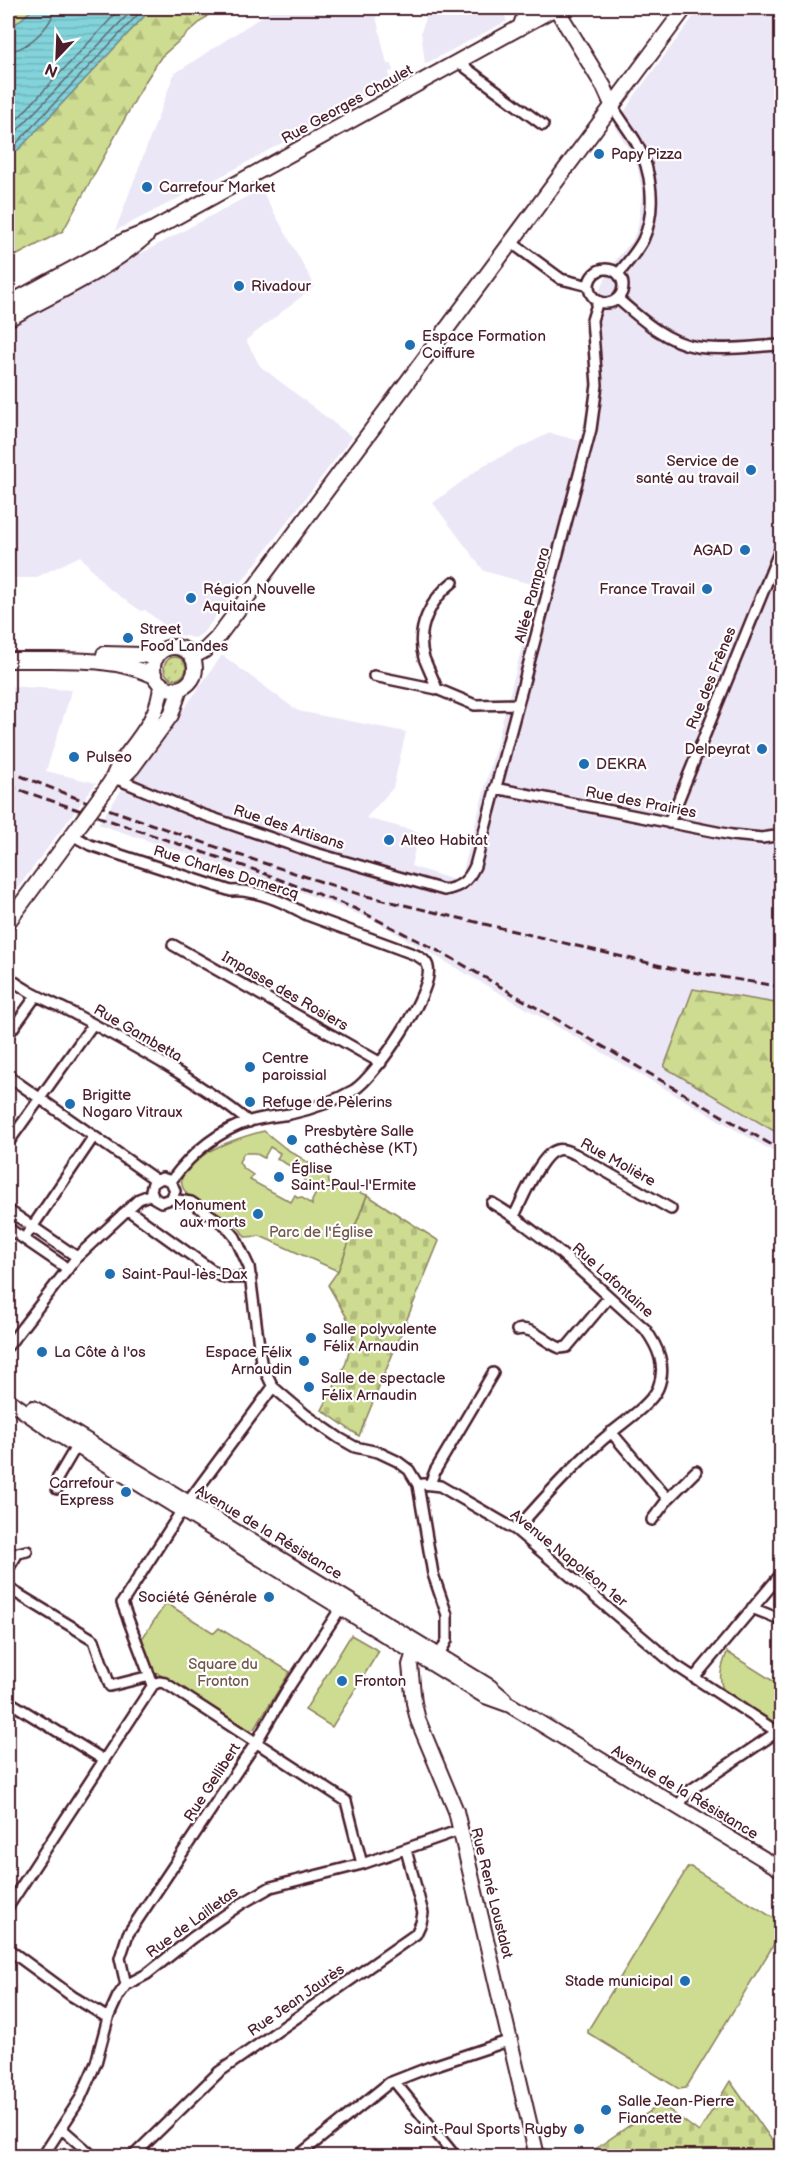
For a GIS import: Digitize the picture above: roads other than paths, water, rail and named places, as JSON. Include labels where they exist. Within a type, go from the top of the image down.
[{"type":"main road","points":[[520,27],[527,8]]},
{"type":"main road","points":[[556,8],[604,87],[613,107]]},
{"type":"main road","name":"Rue Georges Chaulet","points":[[8,304],[126,240],[154,229],[556,8]]},
{"type":"main road","points":[[192,657],[205,650],[217,638],[685,8]]},
{"type":"main road","name":"Rue Georges Chaulet","points":[[8,319],[130,250],[154,229]]},
{"type":"main road","points":[[8,922],[115,777],[119,765],[153,717],[159,702],[158,680],[153,667],[156,658],[163,651],[176,647],[182,649],[192,657],[195,663],[194,676],[180,689],[171,715],[132,768],[125,775],[115,777]]},
{"type":"main road","points":[[8,652],[142,655],[156,658]]},
{"type":"main road","points":[[8,660],[107,662],[129,666],[158,680],[167,688],[180,689]]},
{"type":"main road","name":"Avenue de la Résistance","points":[[8,1394],[58,1422],[185,1506],[437,1660],[490,1687],[510,1705],[782,1870]]},
{"type":"main road","name":"Avenue de la Résistance","points":[[8,1400],[77,1446],[185,1506]]},
{"type":"main road","name":"Rue René Loustalot","points":[[416,1647],[410,1677],[418,1720],[456,1811],[537,2157]]},
{"type":"street","points":[[458,62],[543,125]]},
{"type":"street","points":[[613,107],[636,141],[645,161],[650,178],[651,206],[643,240],[618,274]]},
{"type":"street","points":[[512,243],[561,279],[589,286]]},
{"type":"street","points":[[602,269],[614,270],[618,274],[624,284],[622,294],[618,299],[609,303],[598,302],[593,298],[589,286],[592,276],[602,269]]},
{"type":"street","points":[[618,299],[650,326],[680,341],[697,346],[782,345]]},
{"type":"street","name":"Allée Pampara","points":[[458,888],[466,882],[475,866],[591,429],[597,385],[592,320],[598,302]]},
{"type":"street","name":"Rue des Frênes","points":[[669,824],[782,545]]},
{"type":"street","points":[[436,689],[421,642],[424,621],[432,604],[453,582]]},
{"type":"street","points":[[374,676],[436,689],[475,705],[518,704]]},
{"type":"street","name":"Rue des Artisans","points":[[115,777],[198,813],[312,852],[444,890],[458,888]]},
{"type":"street","name":"Rue des Prairies","points":[[495,788],[669,824],[762,838],[782,835]]},
{"type":"street","name":"Rue Charles Domercq","points":[[76,829],[90,845],[231,891],[243,890],[292,907],[307,915],[424,960],[428,967],[428,974],[410,1018],[381,1064]]},
{"type":"street","name":"Impasse des Rosiers","points":[[173,945],[381,1064]]},
{"type":"street","name":"Rue Gambetta","points":[[8,977],[24,990],[93,1024],[180,1074],[226,1103],[249,1122]]},
{"type":"street","points":[[8,1035],[36,996]]},
{"type":"street","points":[[8,1143],[41,1100],[93,1024]]},
{"type":"street","points":[[171,1181],[197,1151],[228,1130],[249,1122],[293,1113],[330,1102],[362,1084],[381,1064]]},
{"type":"street","points":[[8,1076],[156,1180]]},
{"type":"street","points":[[24,1239],[94,1136]]},
{"type":"street","name":"Rue Molière","points":[[514,1216],[543,1161],[551,1152],[560,1149],[575,1154],[671,1209]]},
{"type":"street","points":[[171,1199],[175,1191],[171,1181],[162,1178],[156,1180],[151,1186],[154,1198],[161,1202],[171,1199],[191,1202],[225,1225],[243,1251],[251,1277],[261,1362],[273,1387],[306,1415],[339,1438],[356,1447],[378,1452],[397,1461],[409,1470],[418,1485],[433,1574],[447,1615],[447,1640],[437,1660]]},
{"type":"street","points":[[8,1346],[77,1257],[139,1199],[152,1194]]},
{"type":"street","name":"Rue Lafontaine","points":[[492,1203],[514,1216],[549,1244],[645,1329],[657,1345],[662,1366],[658,1388],[650,1401],[611,1432],[564,1475],[516,1530]]},
{"type":"street","points":[[8,1210],[77,1257]]},
{"type":"street","points":[[128,1210],[220,1276],[251,1277]]},
{"type":"street","points":[[8,1228],[68,1269]]},
{"type":"street","points":[[517,1330],[522,1328],[529,1330],[552,1346],[567,1347],[609,1298]]},
{"type":"street","points":[[430,1484],[435,1471],[493,1373]]},
{"type":"street","points":[[152,1681],[122,1603],[185,1506],[273,1387]]},
{"type":"street","points":[[611,1432],[668,1499]]},
{"type":"street","points":[[57,1489],[57,1479],[77,1446]]},
{"type":"street","points":[[652,1520],[668,1499],[696,1471]]},
{"type":"street","name":"Avenue Napoléon 1er","points":[[418,1485],[440,1486],[516,1530],[675,1665],[779,1733]]},
{"type":"street","points":[[8,1569],[18,1553],[27,1551]]},
{"type":"street","points":[[694,1678],[782,1573]]},
{"type":"street","points":[[8,1588],[94,1640],[110,1686],[152,1681],[165,1683],[346,1801],[362,1864]]},
{"type":"street","name":"Rue Gellibert","points":[[126,1985],[120,1958],[128,1934],[256,1742],[344,1603]]},
{"type":"street","points":[[752,1608],[782,1620]]},
{"type":"street","points":[[8,1907],[104,1760],[152,1681]]},
{"type":"street","points":[[8,1701],[104,1760]]},
{"type":"street","points":[[679,1807],[692,1789],[779,1733]]},
{"type":"street","name":"Rue de Lailletas","points":[[126,1985],[147,1974],[240,1904],[271,1887],[362,1864],[460,1830]]},
{"type":"street","name":"Rue Jean Jaurès","points":[[133,2157],[219,2073],[416,1934],[423,1913],[406,1850]]},
{"type":"street","points":[[8,1949],[72,1996],[108,2018]]},
{"type":"street","points":[[43,2157],[80,2099],[96,2063],[108,2018],[126,1985]]},
{"type":"street","points":[[298,2157],[394,2081],[511,2040]]},
{"type":"street","points":[[394,2081],[455,2157]]},
{"type":"street","points":[[62,2129],[93,2157]]},
{"type":"street","points":[[308,2148],[315,2157]]},
{"type":"water","points":[[34,8],[152,8],[19,149],[8,156],[8,31]]},
{"type":"railway","points":[[8,771],[74,797],[239,855],[362,895],[674,969],[782,987]]},
{"type":"railway","points":[[8,786],[258,871],[356,909],[448,956],[782,1151]]},
{"type":"place","name":"Papy Pizza","points":[[599,154]]},
{"type":"place","name":"Carrefour Market","points":[[147,187]]},
{"type":"place","name":"Rivadour","points":[[239,286]]},
{"type":"place","name":"Espace Formation Coiffure","points":[[410,345]]},
{"type":"place","name":"Service de santé au travail","points":[[751,470]]},
{"type":"place","name":"AGAD","points":[[745,550]]},
{"type":"place","name":"France Travail","points":[[707,589]]},
{"type":"place","name":"Région Nouvelle Aquitaine","points":[[191,598]]},
{"type":"place","name":"Street Food Landes","points":[[128,638]]},
{"type":"place","name":"Delpeyrat","points":[[762,749]]},
{"type":"place","name":"Pulseo","points":[[74,757]]},
{"type":"place","name":"DEKRA","points":[[584,764]]},
{"type":"place","name":"Alteo Habitat","points":[[389,840]]},
{"type":"place","name":"Centre paroissial","points":[[250,1067]]},
{"type":"place","name":"Refuge de Pèlerins","points":[[250,1102]]},
{"type":"place","name":"Brigitte Nogaro Vitraux","points":[[70,1104]]},
{"type":"place","name":"Presbytère Salle cathéchèse (KT)","points":[[292,1140]]},
{"type":"place","name":"Église Saint-Paul-l'Ermite","points":[[279,1177]]},
{"type":"place","name":"Monument aux morts","points":[[258,1214]]},
{"type":"place","name":"Saint-Paul-lès-Dax","points":[[110,1274]]},
{"type":"place","name":"Salle polyvalente Félix Arnaudin","points":[[311,1338]]},
{"type":"place","name":"La Côte à l'os","points":[[42,1352]]},
{"type":"place","name":"Espace Félix Arnaudin","points":[[304,1361]]},
{"type":"place","name":"Salle de spectacle Félix Arnaudin","points":[[309,1387]]},
{"type":"place","name":"Carrefour Express","points":[[126,1492]]},
{"type":"place","name":"Société Générale","points":[[269,1597]]},
{"type":"place","name":"Fronton","points":[[342,1681]]},
{"type":"place","name":"Stade municipal","points":[[685,1981]]},
{"type":"place","name":"Salle Jean-Pierre Fiancette","points":[[606,2110]]},
{"type":"place","name":"Saint-Paul Sports Rugby","points":[[579,2129]]},
{"type":"park label","name":"Parc de l'Église","points":[[321,1232]]},
{"type":"park label","name":"Square du Fronton","points":[[223,1672]]}]
